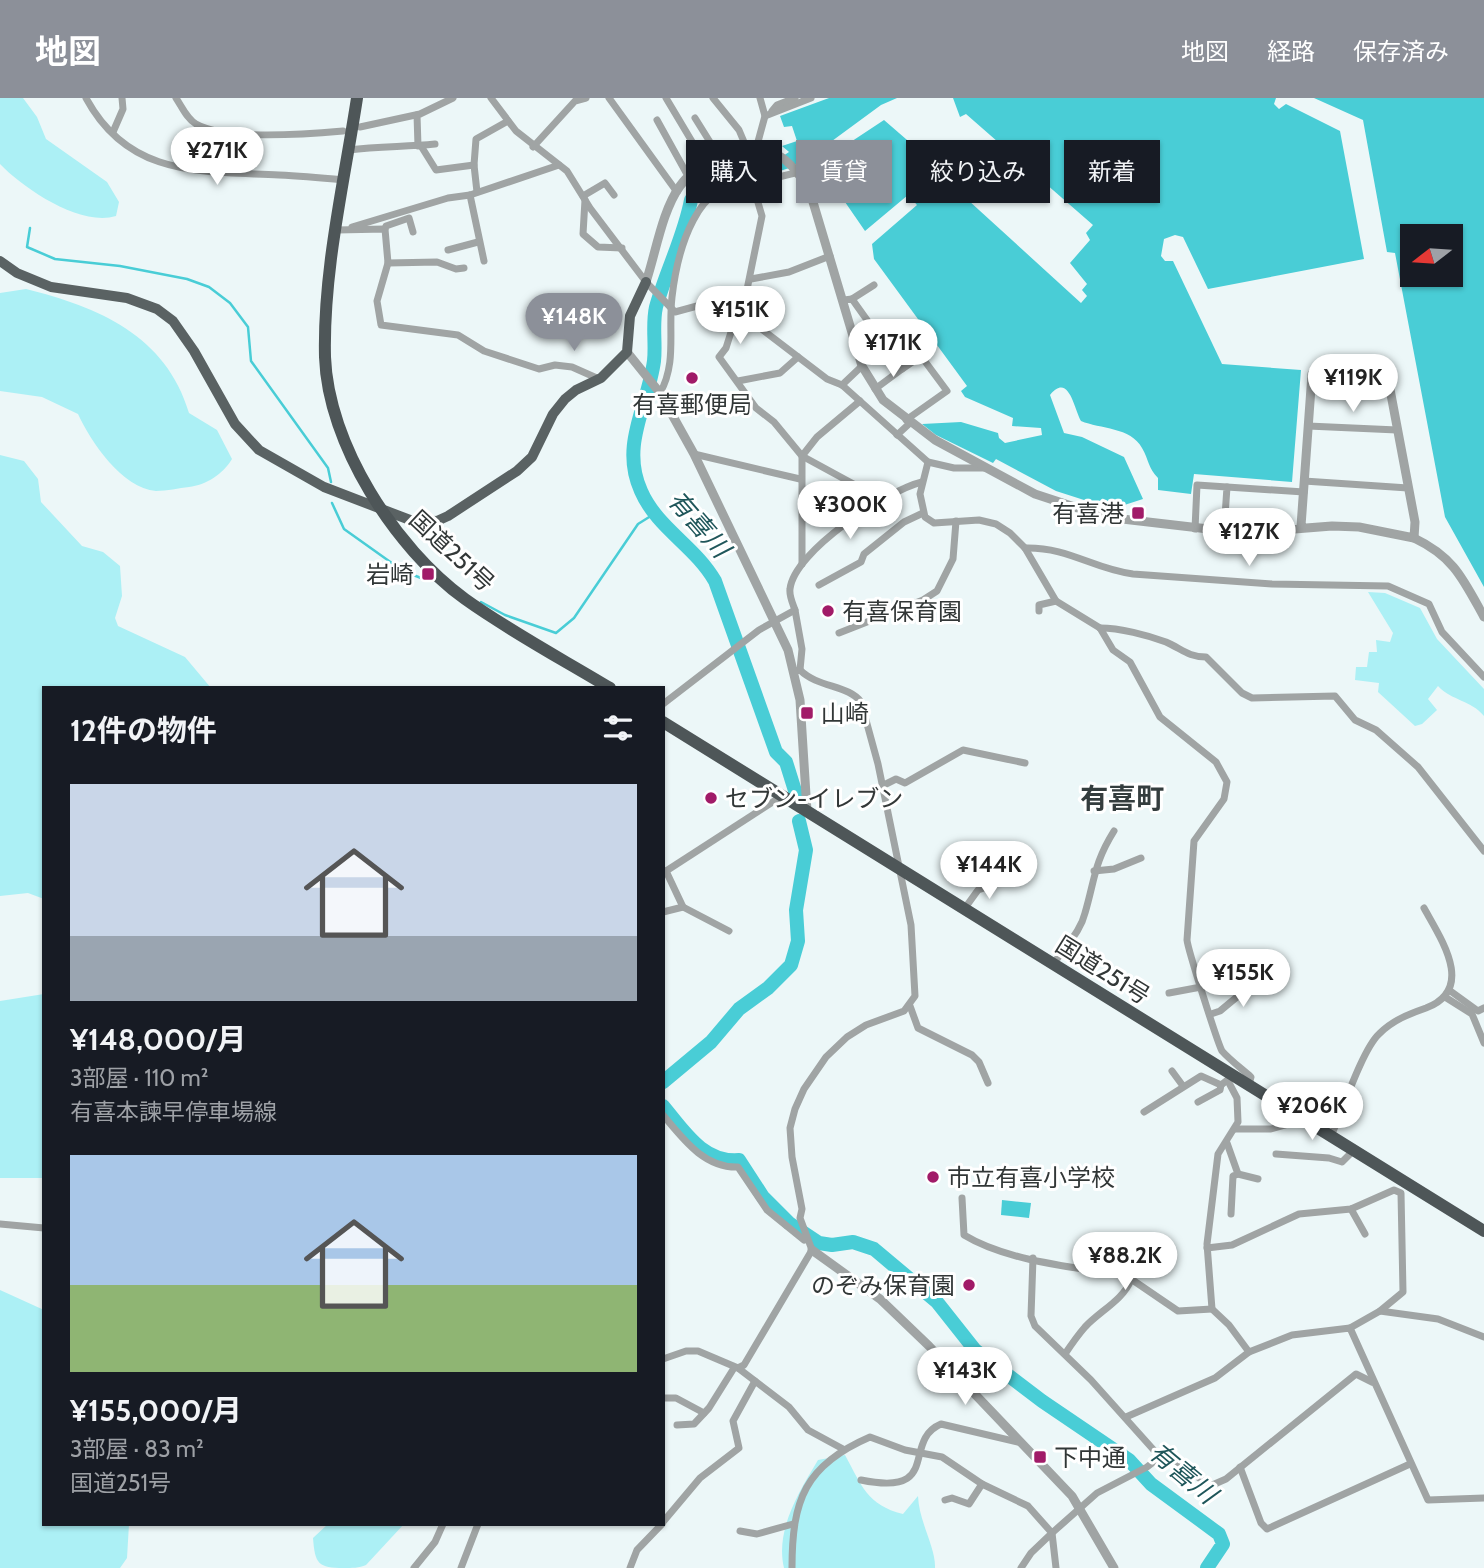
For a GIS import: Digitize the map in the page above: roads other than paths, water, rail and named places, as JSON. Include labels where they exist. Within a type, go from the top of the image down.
[{"type":"highway","name":"国道251号","points":[[357,98],[345,180],[343,230],[326,316],[325,359],[330,392],[354,463],[399,534],[463,597],[607,686]]},
{"type":"highway","name":"国道251号","points":[[665,723],[899,865],[1054,964],[1227,1080],[1249,1085],[1484,1231]]},
{"type":"main road","points":[[0,261],[17,272],[51,286],[127,298],[157,309],[173,321],[194,351],[235,424],[259,450],[298,475],[382,509],[410,520],[437,521],[517,471],[532,457],[553,414],[565,399],[576,390],[599,379],[627,352],[629,316],[646,282]]},
{"type":"street","points":[[86,98],[121,141],[157,163],[186,170],[345,180]]},
{"type":"street","points":[[113,132],[123,109],[122,98]]},
{"type":"street","points":[[176,98],[189,118],[208,129],[248,134],[343,131]]},
{"type":"street","points":[[491,98],[533,147],[567,171],[646,282],[669,306],[681,313],[708,303],[740,313],[827,379],[842,385],[928,462],[954,468],[988,468]]},
{"type":"street","points":[[533,147],[569,107],[586,98]]},
{"type":"street","points":[[609,98],[677,192]]},
{"type":"street","points":[[666,98],[691,140]]},
{"type":"street","points":[[713,98],[746,140]]},
{"type":"street","points":[[760,98],[770,113]]},
{"type":"street","points":[[758,140],[770,113],[773,98]]},
{"type":"street","points":[[770,113],[785,100],[795,98]]},
{"type":"street","points":[[770,113],[811,98]]},
{"type":"street","points":[[360,127],[416,115],[450,99]]},
{"type":"street","points":[[416,115],[420,146],[436,170],[474,165]]},
{"type":"street","points":[[695,118],[709,140]]},
{"type":"street","points":[[657,120],[686,172]]},
{"type":"street","points":[[484,261],[478,242],[473,194],[476,139],[508,121]]},
{"type":"street","points":[[349,150],[388,145],[435,144]]},
{"type":"street","points":[[782,156],[796,169]]},
{"type":"street","points":[[343,230],[448,198],[473,194],[559,165]]},
{"type":"street","points":[[646,282],[677,192],[686,179]]},
{"type":"street","points":[[584,198],[605,183],[614,195]]},
{"type":"street","points":[[584,198],[583,234],[598,247],[622,248]]},
{"type":"street","points":[[657,390],[671,363],[669,306],[677,270],[695,214],[704,203]]},
{"type":"street","points":[[758,203],[762,216],[751,279],[726,348],[719,357],[756,408],[774,422],[802,456],[881,499]]},
{"type":"street","points":[[813,203],[830,256],[848,299],[862,366],[875,389],[908,422],[1035,494],[1105,517],[1243,533],[1301,526],[1359,527],[1414,538],[1434,547],[1452,563],[1468,584],[1484,617]]},
{"type":"street","points":[[343,230],[384,229],[408,218],[413,232]]},
{"type":"street","points":[[384,229],[388,263],[377,301],[381,325],[458,335],[484,351],[539,369],[555,365],[572,367],[599,379]]},
{"type":"street","points":[[448,250],[478,242]]},
{"type":"street","points":[[751,279],[782,274],[830,256]]},
{"type":"street","points":[[388,263],[437,262],[456,269],[464,268]]},
{"type":"street","points":[[848,299],[874,285]]},
{"type":"street","points":[[848,299],[902,369]]},
{"type":"street","points":[[627,352],[657,390],[694,454],[797,671],[811,681],[855,694],[869,730],[899,865],[913,950],[916,987],[910,1006],[904,1012],[866,1025],[846,1037],[826,1057],[804,1089],[790,1128],[802,1209],[800,1218],[812,1250]]},
{"type":"street","points":[[875,389],[921,356],[947,391],[908,422],[897,435]]},
{"type":"street","points":[[738,381],[780,373],[798,357]]},
{"type":"street","points":[[842,385],[862,366]]},
{"type":"street","points":[[1301,526],[1312,374],[1384,378],[1389,384],[1415,522],[1414,538]]},
{"type":"street","points":[[802,564],[802,456],[817,437],[860,401]]},
{"type":"street","points":[[1308,426],[1397,430]]},
{"type":"street","points":[[694,454],[800,479]]},
{"type":"street","points":[[928,462],[922,482],[923,513],[934,523],[956,521],[996,524],[1025,548],[1056,601],[1100,628],[1113,650],[1130,662],[1160,717],[1216,762],[1227,782],[1224,799],[1194,841],[1190,871],[1188,947],[1220,1049],[1251,1077],[1249,1085]]},
{"type":"street","points":[[1304,481],[1408,488]]},
{"type":"street","points":[[807,811],[797,671],[802,649],[789,590],[802,564],[881,499],[903,487],[922,482]]},
{"type":"street","points":[[1195,529],[1197,485],[1304,492]]},
{"type":"street","points":[[1224,531],[1227,487]]},
{"type":"street","points":[[819,585],[861,562],[864,554],[904,522],[923,513]]},
{"type":"street","points":[[839,633],[922,600],[937,590],[953,559],[956,521]]},
{"type":"street","points":[[1025,548],[1051,547],[1115,572],[1133,574],[1272,584],[1388,586],[1429,604],[1442,632],[1484,677]]},
{"type":"street","points":[[1039,611],[1039,605],[1056,601]]},
{"type":"street","points":[[665,703],[759,630],[795,610]]},
{"type":"street","points":[[1100,628],[1112,628],[1167,643],[1191,657],[1206,657],[1242,693],[1252,698],[1335,696],[1355,720],[1376,730],[1418,767],[1484,851]]},
{"type":"street","points":[[882,786],[896,779],[905,783],[963,750],[1025,763]]},
{"type":"street","points":[[665,871],[783,796]]},
{"type":"street","points":[[1054,964],[1062,950],[1072,941],[1085,915],[1094,871],[1114,831]]},
{"type":"street","points":[[1094,871],[1114,869],[1141,858]]},
{"type":"street","points":[[665,874],[683,907],[729,931]]},
{"type":"street","points":[[965,908],[978,890],[1002,882]]},
{"type":"street","points":[[665,912],[683,907]]},
{"type":"street","points":[[1331,1136],[1378,1035],[1409,1012],[1427,1007],[1447,994],[1452,974],[1450,956],[1424,908]]},
{"type":"street","points":[[1211,1014],[1220,1011],[1261,977]]},
{"type":"street","points":[[1169,993],[1201,987]]},
{"type":"street","points":[[1447,994],[1478,1011],[1484,1008]]},
{"type":"street","points":[[1447,994],[1472,1014],[1484,1043]]},
{"type":"street","points":[[910,1006],[913,1022],[918,1028],[972,1055],[979,1062],[988,1083]]},
{"type":"street","points":[[1172,1071],[1183,1086]]},
{"type":"street","points":[[1144,1112],[1201,1076],[1227,1080]]},
{"type":"street","points":[[1198,1102],[1220,1090],[1227,1080]]},
{"type":"street","points":[[1227,1080],[1237,1098],[1238,1122],[1218,1154],[1207,1248],[1212,1309],[1229,1325],[1249,1352]]},
{"type":"street","points":[[665,1117],[701,1156],[724,1168],[738,1167],[767,1210],[801,1235],[812,1250],[880,1299],[904,1321],[1080,1508],[1114,1568]]},
{"type":"street","points":[[1235,1129],[1271,1129],[1304,1119]]},
{"type":"street","points":[[1227,1143],[1238,1174]]},
{"type":"street","points":[[1276,1154],[1329,1157],[1342,1161],[1354,1150]]},
{"type":"street","points":[[1231,1214],[1233,1176],[1238,1174],[1258,1179]]},
{"type":"street","points":[[1126,1417],[1215,1378],[1249,1352],[1293,1335],[1350,1328],[1380,1311],[1403,1292],[1404,1197],[1394,1190],[1351,1209],[1299,1214],[1232,1245],[1207,1248]]},
{"type":"street","points":[[962,1198],[964,1236],[1004,1254],[1117,1274],[1131,1280],[1178,1311],[1212,1309]]},
{"type":"street","points":[[1351,1209],[1365,1234]]},
{"type":"street","points":[[0,1224],[42,1228]]},
{"type":"street","points":[[677,1425],[694,1424],[705,1413],[736,1368],[744,1365],[812,1250]]},
{"type":"street","points":[[1032,1258],[1031,1316],[1041,1335],[1065,1353],[1160,1457],[1176,1461],[1210,1486],[1226,1479],[1356,1374],[1373,1382]]},
{"type":"street","points":[[1065,1353],[1085,1327],[1111,1302],[1126,1293],[1131,1280]]},
{"type":"street","points":[[1380,1311],[1437,1319],[1484,1337]]},
{"type":"street","points":[[1350,1328],[1428,1500],[1484,1498]]},
{"type":"street","points":[[665,1358],[686,1351],[698,1351],[736,1368],[789,1407],[808,1430],[843,1449]]},
{"type":"street","points":[[665,1520],[699,1478],[739,1448],[733,1421],[755,1381]]},
{"type":"street","points":[[665,1398],[676,1398],[705,1413]]},
{"type":"street","points":[[861,1480],[883,1484],[904,1482],[914,1473],[929,1432],[941,1424],[1018,1442]]},
{"type":"street","points":[[792,1568],[793,1524],[803,1489],[824,1463],[843,1449],[870,1437],[905,1450],[942,1457],[982,1484],[1028,1506],[1052,1533],[1056,1568]]},
{"type":"street","points":[[1021,1568],[1031,1553],[1097,1493],[1124,1481],[1160,1457]]},
{"type":"street","points":[[1240,1467],[1261,1523],[1267,1530],[1410,1464]]},
{"type":"street","points":[[945,1500],[952,1498],[969,1504],[982,1484]]},
{"type":"street","points":[[740,1531],[757,1534],[793,1524]]},
{"type":"street","points":[[414,1568],[435,1542],[442,1526]]},
{"type":"street","points":[[461,1568],[477,1526]]},
{"type":"street","points":[[630,1568],[637,1550],[660,1526]]},
{"type":"waterway","name":"有喜川","points":[[796,156],[766,168],[751,166],[698,191],[691,200],[656,307],[654,361],[637,426],[633,458],[641,491],[656,516],[697,557],[715,581],[776,752],[786,762],[796,794]]},
{"type":"waterway","points":[[30,228],[27,247],[55,259],[120,266],[187,279],[209,287],[230,303],[248,327],[251,361],[328,468],[331,482]]},
{"type":"waterway","points":[[332,503],[344,529],[403,571],[421,578]]},
{"type":"waterway","points":[[481,602],[505,615],[556,633],[574,618],[638,524],[654,514]]},
{"type":"waterway","name":"有喜川","points":[[665,1080],[711,1042],[739,1009],[768,988],[791,965],[798,941],[796,910],[806,850],[799,821]]},
{"type":"waterway","name":"有喜川","points":[[665,1108],[695,1144],[705,1151],[726,1160],[739,1160],[763,1197],[789,1223],[819,1243],[832,1245],[853,1242],[874,1249],[937,1302],[975,1350],[1042,1401],[1129,1460],[1151,1484],[1219,1534],[1223,1544],[1207,1568]]},
{"type":"place","name":"有喜郵便局","points":[[692,378]]},
{"type":"place","name":"有喜港","points":[[1138,513]]},
{"type":"place","name":"岩崎","points":[[428,574]]},
{"type":"place","name":"有喜保育園","points":[[828,611]]},
{"type":"place","name":"山崎","points":[[807,713]]},
{"type":"place","name":"セブン-イレブン","points":[[711,798]]},
{"type":"place","name":"市立有喜小学校","points":[[933,1177]]},
{"type":"place","name":"のぞみ保育園","points":[[969,1285]]},
{"type":"place","name":"下中通","points":[[1040,1457]]},
{"type":"district","name":"有喜町","points":[[1122,798]]}]
